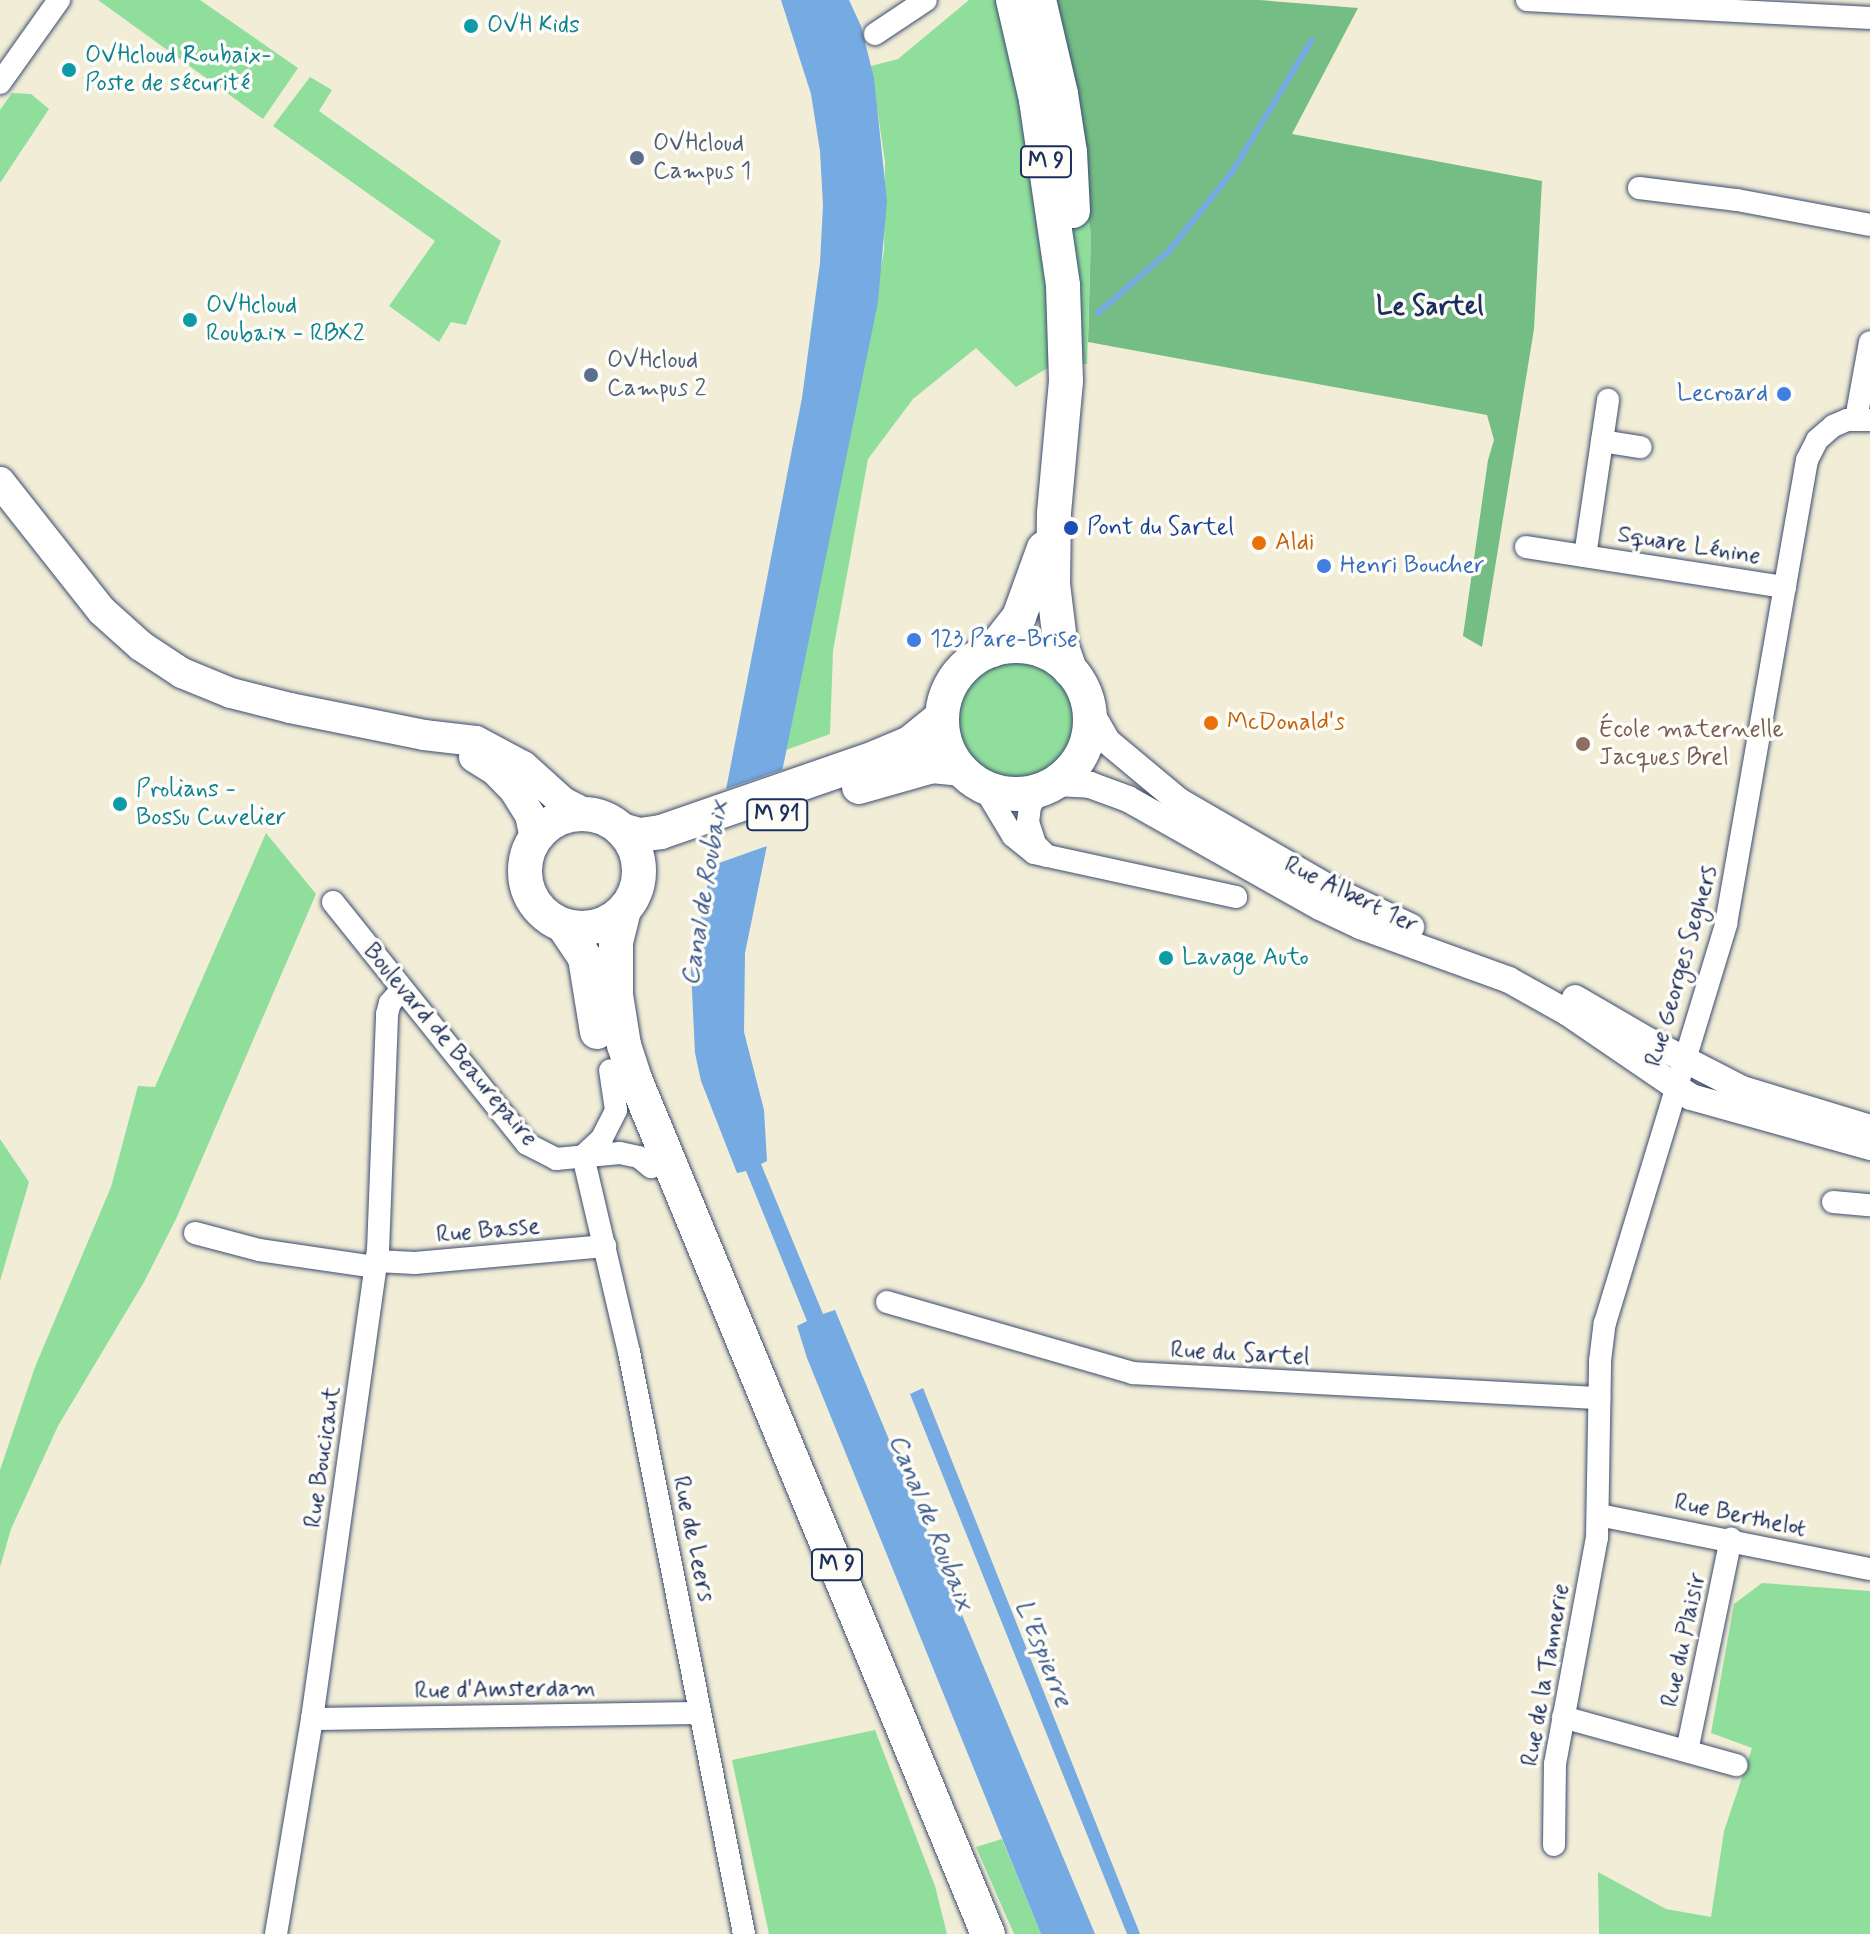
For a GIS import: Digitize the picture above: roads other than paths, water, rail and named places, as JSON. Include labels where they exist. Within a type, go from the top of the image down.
[{"type":"main road","name":"M 9","points":[[1013,0],[1046,158],[1067,327]]},
{"type":"main road","name":"M 9","points":[[1039,0],[1061,94],[1071,172],[1072,274],[1063,433],[1054,513],[1055,616],[1070,670]]},
{"type":"main road","points":[[0,482],[102,611],[141,646],[182,673],[231,693],[290,708],[424,735],[465,738],[490,747],[523,766],[569,807],[610,821],[622,830],[635,848],[639,877],[633,896],[624,910],[606,923],[592,927],[563,925],[543,912],[529,892],[526,860],[535,838],[554,821],[587,814]]},
{"type":"main road","name":"M 9","points":[[993,650],[1014,626],[1025,607],[1054,513]]},
{"type":"main road","points":[[1030,647],[1056,658],[1070,670],[1085,693],[1090,711],[1088,739],[1081,756],[1048,787],[1007,794],[972,778],[946,745],[942,717],[945,700],[957,676],[977,657],[993,650],[1030,647]]},
{"type":"main road","name":"M 91","points":[[882,767],[942,717]]},
{"type":"main road","points":[[424,735],[496,771],[524,803],[535,838]]},
{"type":"main road","name":"M 91","points":[[639,877],[664,843],[882,767],[932,766],[972,778]]},
{"type":"main road","name":"M 91","points":[[622,830],[664,843]]},
{"type":"main road","name":"M 9","points":[[624,910],[615,953],[616,995],[624,1045],[635,1079],[988,1934]]},
{"type":"main road","name":"M 9","points":[[563,925],[585,958],[597,1032],[651,1167],[691,1227],[726,1296]]},
{"type":"main road","name":"M 9","points":[[947,1835],[972,1934]]},
{"type":"street","points":[[0,83],[59,0]]},
{"type":"street","points":[[875,34],[926,0]]},
{"type":"street","points":[[1527,0],[1870,18]]},
{"type":"street","points":[[1639,188],[1728,198],[1870,225]]},
{"type":"street","points":[[1863,420],[1870,342]]},
{"type":"street","name":"Square Lénine","points":[[1585,556],[1608,400]]},
{"type":"street","name":"Rue Georges Seghers","points":[[1599,1515],[1599,1398],[1605,1323],[1734,886],[1803,476],[1811,449],[1824,432],[1841,422],[1863,420]]},
{"type":"street","points":[[1602,441],[1641,447]]},
{"type":"street","name":"Square Lénine","points":[[1526,547],[1785,587]]},
{"type":"street","name":"Rue Albert 1er","points":[[1090,711],[1115,748],[1165,791],[1201,815],[1351,900],[1514,966],[1683,1059],[1763,1098],[1870,1128]]},
{"type":"street","points":[[972,778],[1019,843],[1051,859],[1236,897]]},
{"type":"street","name":"Rue Albert 1er","points":[[1048,787],[1090,785],[1128,799],[1320,907],[1360,926],[1509,980],[1568,1013],[1675,1087],[1722,1108],[1870,1147]]},
{"type":"street","points":[[1048,787],[1030,806],[1028,822],[1035,844],[1051,859]]},
{"type":"street","name":"Boulevard de Beaurepaire","points":[[333,902],[527,1144],[556,1159],[631,1155],[651,1167]]},
{"type":"street","name":"Rue Boucicaut","points":[[276,1934],[312,1719],[376,1264],[386,1023],[390,1003],[402,989]]},
{"type":"street","points":[[583,1156],[602,1138],[616,1110],[610,1070]]},
{"type":"street","name":"Rue de Leers","points":[[583,1156],[605,1246],[744,1934]]},
{"type":"street","points":[[1833,1202],[1870,1205]]},
{"type":"street","name":"Rue Basse","points":[[195,1233],[259,1250],[376,1264],[605,1246]]},
{"type":"street","name":"Rue du Sartel","points":[[887,1302],[1133,1373],[1599,1398]]},
{"type":"street","name":"Rue Berthelot","points":[[1599,1515],[1870,1569]]},
{"type":"street","name":"Rue de la Tannerie","points":[[1554,1845],[1553,1785],[1599,1515]]},
{"type":"street","name":"Rue du Plaisir","points":[[1687,1751],[1731,1539]]},
{"type":"street","name":"Rue d'Amsterdam","points":[[312,1719],[700,1713]]},
{"type":"street","points":[[1563,1717],[1736,1765]]},
{"type":"water","name":"Canal de Roubaix","points":[[781,0],[849,0],[861,26],[874,78],[887,201],[878,302],[745,953],[744,1032],[764,1110],[767,1161],[761,1164],[823,1314],[835,1310],[1095,1934],[1041,1934],[807,1358],[797,1326],[807,1321],[746,1171],[737,1173],[701,1081],[695,1053],[691,970],[802,398],[820,263],[823,205],[820,151],[811,94]]},
{"type":"water","points":[[923,1388],[1140,1934],[1127,1934],[910,1394]]},
{"type":"waterway","points":[[1098,313],[1168,252],[1232,172],[1312,40]]},
{"type":"place","name":"OVH Kids","points":[[471,26]]},
{"type":"place","name":"OVHcloud Roubaix- Poste de sécurité","points":[[69,70]]},
{"type":"place","name":"OVHcloud Campus 1","points":[[637,158]]},
{"type":"place","name":"OVHcloud Roubaix - RBX2","points":[[190,320]]},
{"type":"place","name":"OVHcloud Campus 2","points":[[591,375]]},
{"type":"place","name":"Lecroard","points":[[1784,394]]},
{"type":"place","name":"Pont du Sartel","points":[[1071,528]]},
{"type":"place","name":"Aldi","points":[[1259,543]]},
{"type":"place","name":"Henri Boucher","points":[[1324,566]]},
{"type":"place","name":"123 Pare-Brise","points":[[914,640]]},
{"type":"place","name":"McDonald's","points":[[1211,723]]},
{"type":"place","name":"École maternelle Jacques Brel","points":[[1583,744]]},
{"type":"place","name":"Prolians - Bossu Cuvelier","points":[[120,804]]},
{"type":"place","name":"Lavage Auto","points":[[1166,958]]},
{"type":"district","name":"Le Sartel","points":[[1430,308]]},
{"type":"water label","name":"L'Espierre","points":[[1042,1654]]}]
